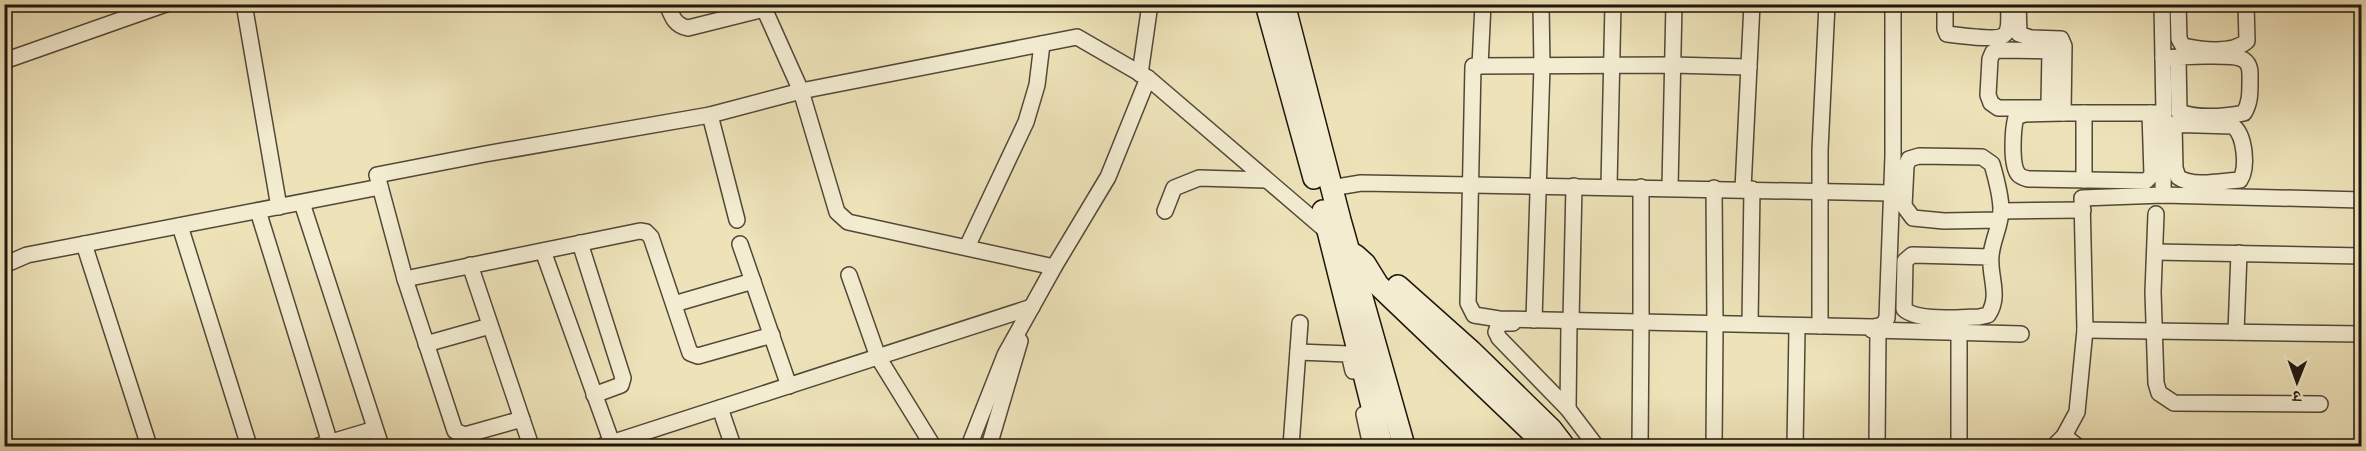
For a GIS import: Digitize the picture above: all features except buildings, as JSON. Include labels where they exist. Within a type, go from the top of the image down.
[{"type":"street","points":[[4,61],[166,4]]},
{"type":"street","points":[[244,4],[279,207]]},
{"type":"street","points":[[667,4],[675,22],[688,28],[763,7],[801,91],[837,212],[841,218],[848,222],[1054,267]]},
{"type":"street","points":[[969,447],[1005,355],[1108,177],[1144,76],[1150,4]]},
{"type":"street","points":[[1266,4],[1329,233],[1382,447]]},
{"type":"street","points":[[1284,4],[1331,188],[1404,447]]},
{"type":"street","points":[[1480,66],[1483,4]]},
{"type":"street","points":[[1534,320],[1542,65],[1541,4]]},
{"type":"street","points":[[1609,186],[1613,4]]},
{"type":"street","points":[[1670,187],[1674,4]]},
{"type":"street","points":[[1750,324],[1748,189],[1752,4]]},
{"type":"street","points":[[1820,326],[1820,191],[1827,4]]},
{"type":"street","points":[[1715,325],[1873,327],[1883,325],[1887,318],[1892,193],[1893,4]]},
{"type":"street","points":[[1945,4],[1947,34],[2001,37],[2005,35],[2008,27],[2009,4]]},
{"type":"street","points":[[2018,4],[2019,34],[2031,38],[2061,39],[2049,104],[2046,108],[1998,108],[1991,103],[1988,95],[1990,59],[1994,52],[2057,51]]},
{"type":"street","points":[[2162,4],[2179,112],[2188,115],[2225,117],[2244,113],[2250,104],[2250,67],[2243,59],[2232,57],[2171,58]]},
{"type":"street","points":[[2178,4],[2179,39],[2183,46],[2216,49],[2241,47],[2247,41],[2246,4]]},
{"type":"street","points":[[522,419],[465,435],[455,431],[405,279],[377,175],[710,115],[801,91],[1077,37],[1144,76],[1365,264],[1384,273],[1471,351],[1551,429],[1564,447]]},
{"type":"street","points":[[967,247],[1026,122],[1037,85],[1042,44]]},
{"type":"street","points":[[2057,51],[2063,113]]},
{"type":"street","points":[[2163,119],[2175,168],[2178,177],[2183,181],[2200,183],[2240,180],[2244,147],[2242,135],[2233,126],[2163,119],[2084,113],[2025,114],[2016,117],[2014,166],[2019,175],[2028,179],[2146,181],[2152,175],[2163,119],[2171,58]]},
{"type":"street","points":[[1749,67],[1473,66],[1468,303],[1474,315],[1499,319],[1570,322],[2021,334]]},
{"type":"street","points":[[2084,113],[2084,180]]},
{"type":"street","points":[[710,115],[737,220]]},
{"type":"street","points":[[2163,119],[2163,195]]},
{"type":"street","points":[[1990,257],[1912,255],[1905,261],[1904,309],[1910,314],[1923,316],[1979,317],[1988,315],[1996,297],[1990,257],[2000,215],[1992,164],[1982,157],[1919,156],[1909,159],[1906,166],[1904,206],[1913,218],[1944,221],[2000,215],[2083,210]]},
{"type":"street","points":[[1165,211],[1174,188],[1199,178],[1266,180]]},
{"type":"street","points":[[1331,188],[1361,183],[1670,187],[1892,193]]},
{"type":"street","points":[[1568,409],[1574,186]]},
{"type":"street","points":[[4,265],[27,255],[380,187]]},
{"type":"street","points":[[1640,447],[1641,187]]},
{"type":"street","points":[[1714,188],[1714,447]]},
{"type":"street","points":[[2077,447],[2059,441],[2077,412],[2085,330],[2082,198],[2163,195],[2361,200]]},
{"type":"street","points":[[302,203],[381,447]]},
{"type":"street","points":[[258,211],[324,445],[375,429]]},
{"type":"street","points":[[2156,214],[2152,292],[2156,383],[2159,393],[2174,403],[2320,405]]},
{"type":"street","points":[[180,226],[249,447]]},
{"type":"street","points":[[405,279],[640,231],[646,232],[651,237],[690,353],[693,356],[772,335]]},
{"type":"street","points":[[580,243],[623,378],[621,385],[594,394]]},
{"type":"street","points":[[84,244],[149,447]]},
{"type":"street","points":[[740,244],[789,386]]},
{"type":"street","points":[[543,251],[594,394],[608,445],[1032,307]]},
{"type":"street","points":[[2155,252],[2361,256]]},
{"type":"street","points":[[2236,332],[2239,254]]},
{"type":"street","points":[[1365,264],[1378,285],[1530,431],[1543,447]]},
{"type":"street","points":[[470,266],[531,447]]},
{"type":"street","points":[[849,275],[878,357],[933,447]]},
{"type":"street","points":[[674,304],[753,281]]},
{"type":"street","points":[[1570,322],[1503,323],[1498,326],[1496,332],[1499,338],[1568,409],[1596,447]]},
{"type":"street","points":[[1291,447],[1300,323]]},
{"type":"street","points":[[426,344],[490,326]]},
{"type":"street","points":[[1795,447],[1797,328]]},
{"type":"street","points":[[1877,447],[1878,330]]},
{"type":"street","points":[[2085,330],[2361,334]]},
{"type":"street","points":[[1959,332],[1959,447]]},
{"type":"street","points":[[989,447],[1020,341]]},
{"type":"street","points":[[1298,352],[1349,354],[1371,447]]},
{"type":"street","points":[[720,408],[733,447]]}]
